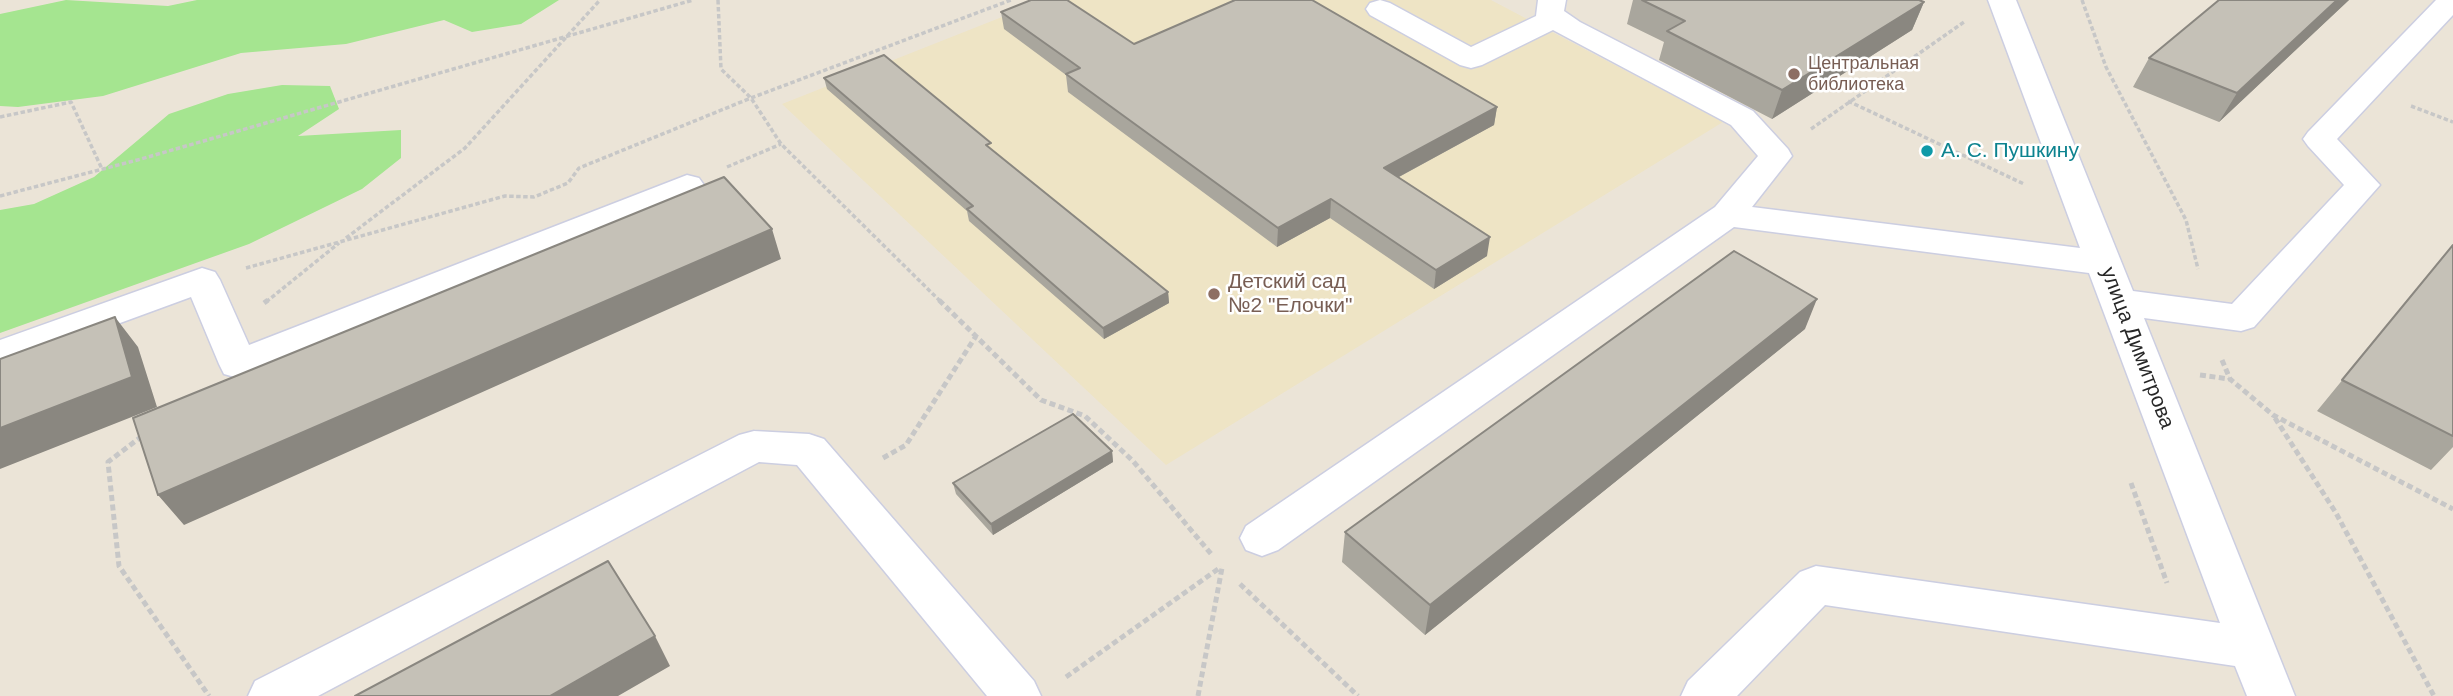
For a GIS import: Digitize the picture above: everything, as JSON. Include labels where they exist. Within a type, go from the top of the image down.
[{"type":"street","name":"улица Димитрова","points":[[2003,0],[2271,696]]},
{"type":"street","points":[[1727,215],[2112,282],[2201,313],[2241,318],[2363,185],[2319,139],[2448,4]]},
{"type":"street","points":[[1262,538],[1727,215],[1776,156],[1742,118],[1554,9],[1538,24],[1472,59],[1380,9]]},
{"type":"street","points":[[0,354],[202,280],[238,363],[687,185]]},
{"type":"street","points":[[272,696],[754,446],[809,450],[1017,696]]},
{"type":"street","points":[[1704,696],[1816,585],[2252,648]]},
{"type":"path","points":[[226,334],[342,241],[465,148],[600,0]]},
{"type":"path","points":[[0,196],[693,0]]},
{"type":"path","points":[[718,0],[722,69],[751,98],[781,144],[1041,400],[1085,416],[1133,461],[1222,567],[1358,696]]},
{"type":"path","points":[[202,280],[505,196],[534,197],[568,183],[579,168],[751,98],[1011,0]]},
{"type":"path","points":[[2082,0],[2106,67],[2186,220],[2201,281],[2201,313],[2230,379],[2273,415],[2453,509]]},
{"type":"path","points":[[1776,156],[1847,101],[1968,20]]},
{"type":"path","points":[[1847,101],[2025,185]]},
{"type":"path","points":[[0,117],[71,102],[102,169]]},
{"type":"path","points":[[687,185],[781,144]]},
{"type":"path","points":[[837,483],[906,445],[976,336]]},
{"type":"path","points":[[2273,415],[2336,513],[2434,696]]},
{"type":"path","points":[[151,429],[108,462],[119,566],[209,696]]},
{"type":"path","points":[[1062,680],[1262,538]]},
{"type":"path","points":[[1198,696],[1222,567]]},
{"type":"shaded area","name":"Детский сад №2 \"Елочки\"","points":[[1045,0],[1491,0],[1723,122],[1166,465],[782,104]]},
{"type":"green space","points":[[66,0],[168,6],[197,0],[559,0],[521,24],[472,32],[444,20],[346,44],[241,53],[103,96],[18,107],[0,106],[0,14]]},
{"type":"green space","points":[[282,85],[330,86],[339,109],[298,136],[401,130],[401,158],[362,189],[249,244],[0,333],[0,210],[34,204],[94,177],[169,114],[228,94]]},
{"type":"building","points":[[1031,0],[1067,0],[1134,44],[1235,0],[1312,0],[1497,107],[1384,168],[1490,237],[1436,270],[1331,199],[1278,228],[1066,74],[1080,68],[1001,12]]},
{"type":"building","points":[[1642,0],[1924,2],[1782,90],[1667,31],[1685,21]]},
{"type":"building","points":[[2219,0],[2337,0],[2237,93],[2149,58]]},
{"type":"building","points":[[884,55],[991,143],[986,145],[1168,292],[1103,328],[967,209],[973,206],[824,78]]},
{"type":"building","points":[[724,177],[772,229],[158,495],[133,418]]},
{"type":"building","points":[[2453,245],[2453,436],[2342,380]]},
{"type":"building","points":[[1734,251],[1817,299],[1430,605],[1345,532]]},
{"type":"building","points":[[115,317],[132,377],[0,428],[0,359]]},
{"type":"building","points":[[1073,414],[1112,451],[991,524],[953,483]]},
{"type":"building","points":[[608,561],[655,636],[550,696],[355,696]]},
{"type":"place","name":"Центральная библиотека","points":[[1794,74]]},
{"type":"place","name":"А. С. Пушкину","points":[[1927,151]]},
{"type":"place","name":"Детский сад №2 \"Елочки\"","points":[[1214,294]]}]
